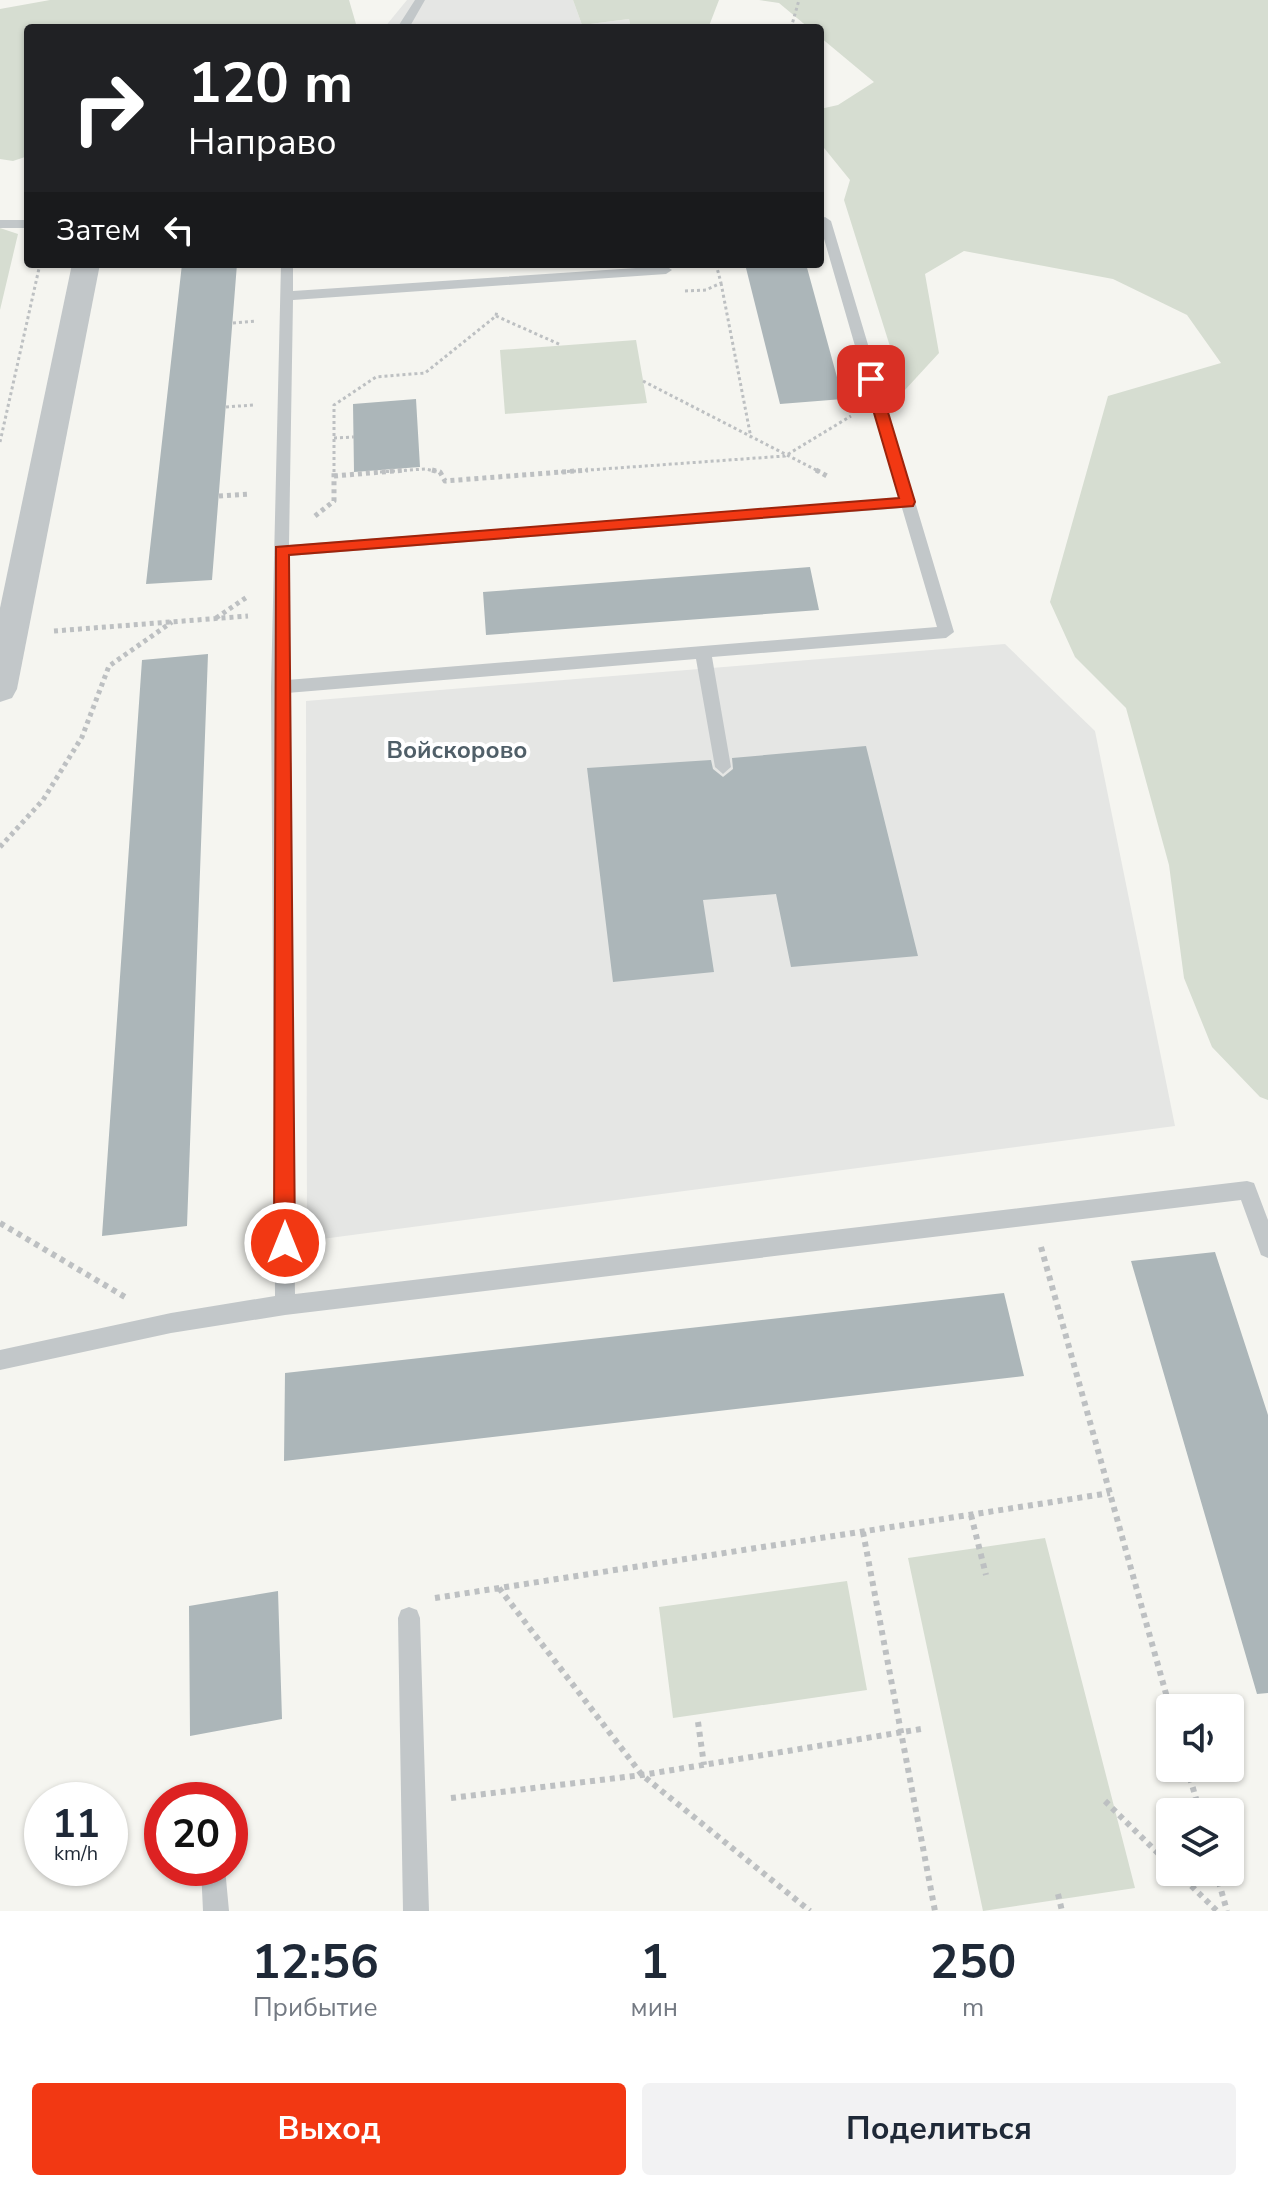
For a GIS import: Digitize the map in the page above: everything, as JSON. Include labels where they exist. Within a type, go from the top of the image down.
[{"type":"street","points":[[0,689],[9,623],[85,268]]},
{"type":"lane","points":[[410,24],[420,0]]},
{"type":"lane","points":[[279,687],[946,632],[825,221]]},
{"type":"lane","points":[[0,224],[24,224]]},
{"type":"lane","points":[[285,1305],[279,687],[287,268]]},
{"type":"lane","points":[[287,296],[666,270]]},
{"type":"lane","points":[[282,546],[908,502]]},
{"type":"lane","points":[[703,653],[723,767]]},
{"type":"lane","points":[[0,1360],[171,1323],[285,1305],[1247,1190],[1268,1248]]},
{"type":"lane","points":[[409,1618],[416,1911]]},
{"type":"lane","points":[[214,1886],[216,1911]]},
{"type":"path","points":[[792,24],[799,0]]},
{"type":"path","points":[[0,442],[39,268]]},
{"type":"path","points":[[282,546],[334,501],[334,405],[376,377],[425,373],[496,316],[500,281]]},
{"type":"path","points":[[721,283],[752,439]]},
{"type":"path","points":[[496,316],[561,345]]},
{"type":"path","points":[[643,381],[820,474],[834,478]]},
{"type":"path","points":[[334,476],[425,469],[440,472],[445,481],[785,456],[877,399]]},
{"type":"path","points":[[334,438],[354,437]]},
{"type":"path","points":[[9,623],[172,622],[281,613]]},
{"type":"path","points":[[0,847],[43,800],[82,737],[109,666],[172,622]]},
{"type":"path","points":[[1032,1215],[1166,1694]]},
{"type":"path","points":[[0,1223],[171,1323]]},
{"type":"path","points":[[409,1618],[433,1598],[1110,1493]]},
{"type":"path","points":[[971,1515],[986,1575]]},
{"type":"path","points":[[863,1532],[935,1911]]},
{"type":"path","points":[[499,1588],[642,1775],[810,1911]]},
{"type":"path","points":[[698,1722],[704,1765]]},
{"type":"path","points":[[413,1803],[642,1775],[921,1729]]},
{"type":"path","points":[[1105,1801],[1156,1851]]},
{"type":"path","points":[[1191,1886],[1217,1911]]},
{"type":"path","points":[[1220,1886],[1227,1911]]},
{"type":"path","points":[[1058,1894],[1062,1911]]},
{"type":"shaded area","points":[[50,0],[349,0],[356,24],[24,24],[24,157],[13,161],[0,159],[0,9]]},
{"type":"shaded area","points":[[407,0],[573,0],[582,24],[387,24]]},
{"type":"shaded area","points":[[573,0],[719,0],[710,24],[630,24],[629,19],[582,24]]},
{"type":"shaded area","points":[[759,0],[1268,0],[1268,1100],[1260,1097],[1212,1047],[1184,978],[1169,865],[1126,708],[1075,657],[1050,602],[1108,396],[1221,363],[1187,315],[1113,279],[964,251],[925,274],[939,353],[904,391],[844,200],[850,180],[824,148],[824,108],[838,105],[874,82],[824,40],[824,24],[804,24],[779,3]]},
{"type":"shaded area","points":[[629,19],[630,24],[590,24]]},
{"type":"shaded area","points":[[0,228],[18,234],[0,310]]},
{"type":"shaded area","points":[[636,340],[647,403],[505,414],[500,350]]},
{"type":"shaded area","points":[[1005,644],[1095,731],[1175,1126],[307,1241],[306,701]]},
{"type":"shaded area","points":[[1045,1538],[1135,1888],[983,1911],[908,1558]]},
{"type":"shaded area","points":[[847,1581],[867,1690],[673,1718],[659,1607]]},
{"type":"building","points":[[182,268],[237,268],[212,580],[146,584]]},
{"type":"building","points":[[746,268],[807,268],[843,399],[780,404]]},
{"type":"building","points":[[416,399],[420,467],[354,472],[353,404]]},
{"type":"building","points":[[810,567],[819,610],[486,635],[483,592]]},
{"type":"building","points":[[208,654],[187,1226],[102,1236],[142,660]]},
{"type":"building","points":[[866,746],[918,956],[791,967],[776,894],[703,900],[714,972],[613,982],[587,768],[711,760],[713,769],[723,777],[733,769],[732,758]]},
{"type":"building","points":[[1215,1252],[1268,1415],[1268,1693],[1257,1694],[1131,1261]]},
{"type":"building","points":[[1004,1293],[1024,1376],[284,1461],[285,1373]]},
{"type":"building","points":[[278,1591],[282,1719],[190,1736],[189,1606]]},
{"type":"district","name":"Войскорово","points":[[457,750]]},
{"type":"route","points":[[285,1243],[279,687],[282,551],[908,502],[871,379]]}]
